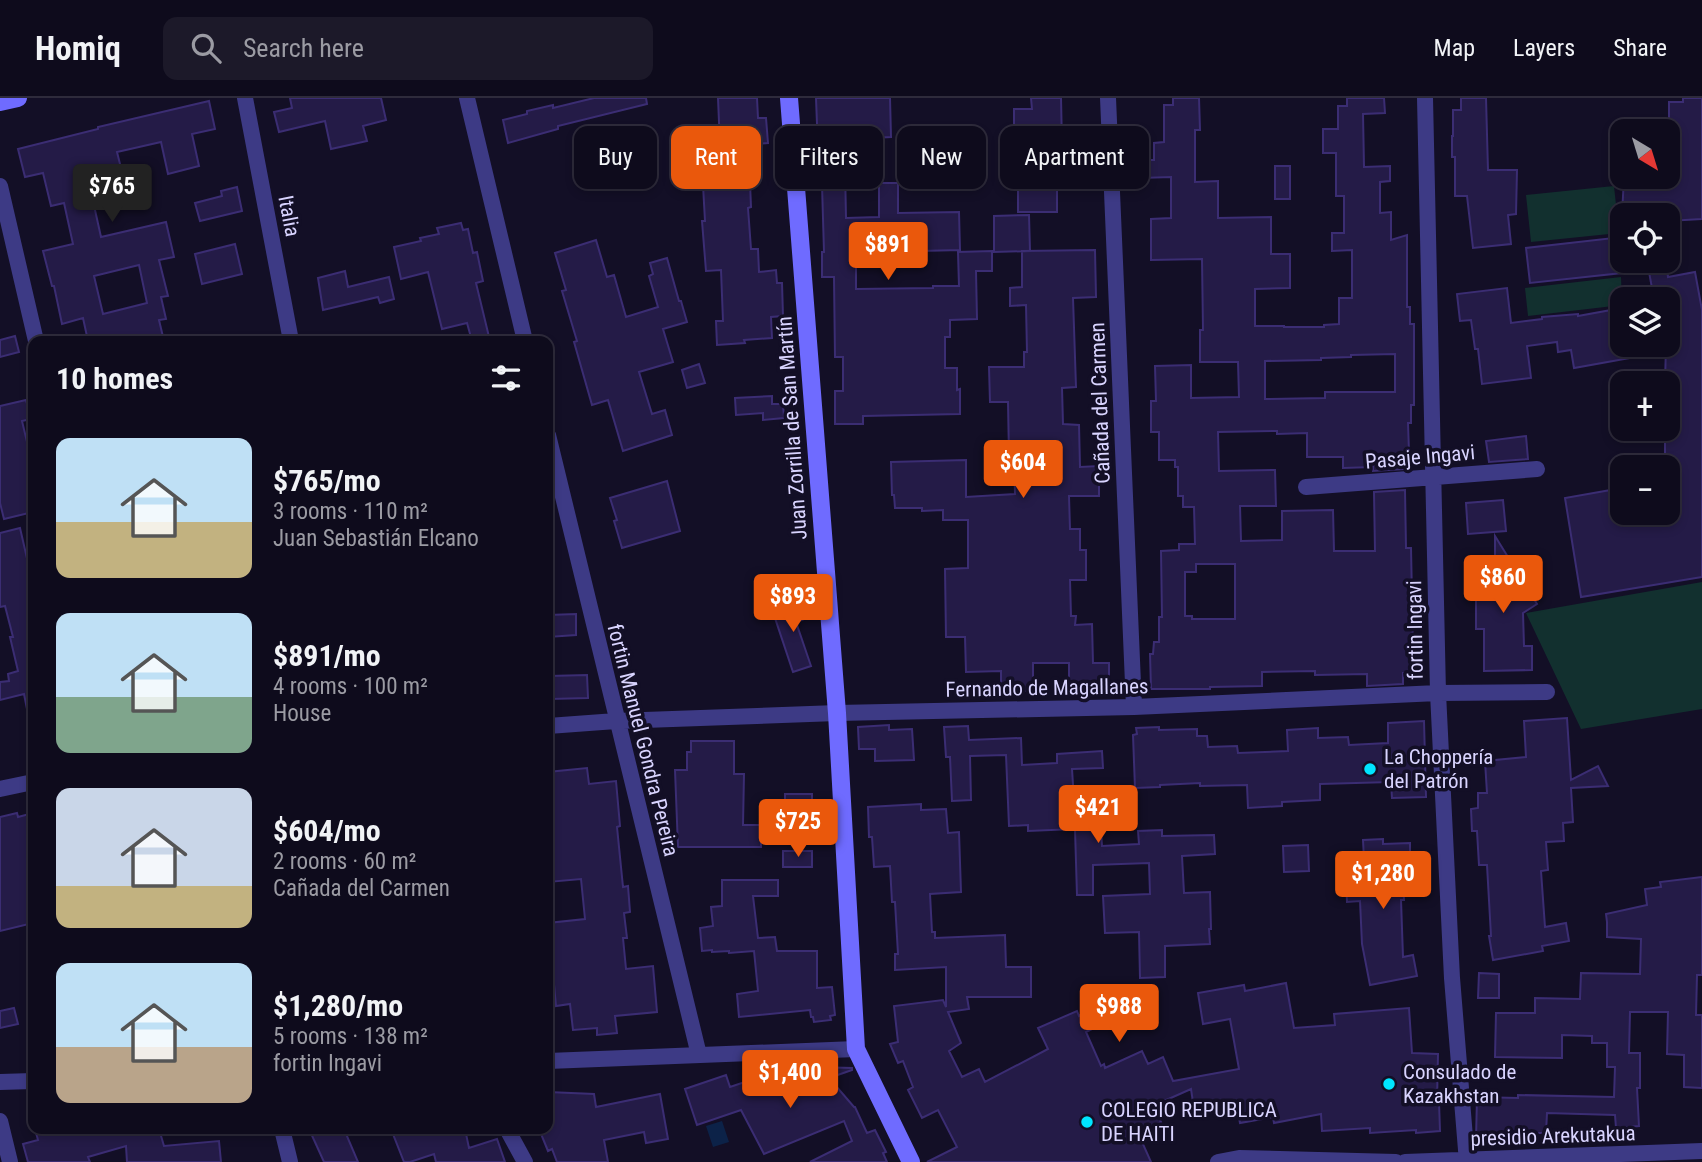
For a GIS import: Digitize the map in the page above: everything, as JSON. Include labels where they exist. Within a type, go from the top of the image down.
[{"type":"street","points":[[0,103],[18,98]]},
{"type":"street","name":"Italia","points":[[245,98],[290,336]]},
{"type":"street","points":[[467,98],[524,336]]},
{"type":"street","name":"Juan Zorrilla de San Martín","points":[[789,98],[837,713],[856,1049],[911,1162]]},
{"type":"street","name":"Cañada del Carmen","points":[[1108,98],[1134,707]]},
{"type":"street","name":"fortin Ingavi","points":[[1425,98],[1438,693],[1452,978],[1467,1161]]},
{"type":"street","points":[[0,186],[35,336]]},
{"type":"street","name":"fortin Manuel Gondra Pereira","points":[[553,456],[699,1055]]},
{"type":"street","name":"Pasaje Ingavi","points":[[1306,487],[1537,469]]},
{"type":"street","name":"Fernando de Magallanes","points":[[553,726],[837,713],[1134,707],[1438,693],[1547,692]]},
{"type":"street","points":[[0,789],[28,783]]},
{"type":"street","points":[[553,1061],[856,1049]]},
{"type":"street","points":[[0,1082],[28,1081]]},
{"type":"street","points":[[0,1121],[10,1162]]},
{"type":"street","points":[[283,1134],[290,1162]]},
{"type":"street","points":[[510,1134],[525,1162]]},
{"type":"street","name":"presidio Arekutakua","points":[[1405,1162],[1702,1151]]},
{"type":"street","points":[[1218,1162],[1239,1158],[1396,1162]]},
{"type":"green space","points":[[1610,186],[1610,189],[1614,189],[1616,203],[1610,203],[1610,234],[1531,242],[1526,195]]},
{"type":"green space","points":[[1621,277],[1621,287],[1610,287],[1610,306],[1528,316],[1525,288]]},
{"type":"green space","points":[[1702,582],[1702,709],[1581,729],[1526,613]]},
{"type":"water","points":[[722,1121],[729,1142],[713,1147],[706,1126]]},
{"type":"building","points":[[290,98],[381,98],[386,120],[363,126],[367,141],[331,149],[325,121],[279,132],[274,112],[292,108]]},
{"type":"building","points":[[594,98],[646,98],[647,104],[558,126],[558,129],[508,143],[503,120],[527,114],[527,111]]},
{"type":"building","points":[[718,98],[757,98],[758,118],[766,118],[768,143],[761,144],[761,126],[719,126]]},
{"type":"building","points":[[816,98],[890,98],[891,137],[883,137],[883,126],[817,126]]},
{"type":"building","points":[[1031,98],[1061,98],[1062,126],[1014,126],[1014,109],[1032,109]]},
{"type":"building","points":[[1173,98],[1199,98],[1200,130],[1195,130],[1195,182],[1218,181],[1218,218],[1271,217],[1271,254],[1290,254],[1290,288],[1255,289],[1255,326],[1324,327],[1339,324],[1339,298],[1352,298],[1352,250],[1332,251],[1332,233],[1344,233],[1344,196],[1336,196],[1336,153],[1323,153],[1323,129],[1338,129],[1338,106],[1347,106],[1347,98],[1384,98],[1385,113],[1363,114],[1364,167],[1390,166],[1390,181],[1380,182],[1380,213],[1391,212],[1391,240],[1407,235],[1407,307],[1410,307],[1410,324],[1414,324],[1414,405],[1411,405],[1411,423],[1408,423],[1409,452],[1404,452],[1404,469],[1373,471],[1373,467],[1343,468],[1343,457],[1307,457],[1307,433],[1277,434],[1277,431],[1218,432],[1219,471],[1275,470],[1276,506],[1240,506],[1241,541],[1282,540],[1282,511],[1333,510],[1334,551],[1375,551],[1374,492],[1405,490],[1406,548],[1411,548],[1413,647],[1421,647],[1421,673],[1403,673],[1403,684],[1367,686],[1367,674],[1262,672],[1262,686],[1151,689],[1150,654],[1153,654],[1154,642],[1159,642],[1159,617],[1162,617],[1161,551],[1179,550],[1179,544],[1195,544],[1194,507],[1183,507],[1183,496],[1178,496],[1178,467],[1175,467],[1175,460],[1159,460],[1159,432],[1151,432],[1151,401],[1156,401],[1155,366],[1191,365],[1191,398],[1239,397],[1238,362],[1200,362],[1200,330],[1203,330],[1202,259],[1151,260],[1151,219],[1171,218],[1171,177],[1149,178],[1149,160],[1154,160],[1154,143],[1164,142],[1164,105],[1173,105]],"holes":[[[1395,354],[1395,392],[1325,392],[1325,398],[1265,399],[1265,361]],[[1196,564],[1235,564],[1235,619],[1192,619],[1192,616],[1185,616],[1185,572],[1196,572]]]},
{"type":"building","points":[[1461,98],[1486,98],[1488,170],[1517,170],[1516,214],[1508,215],[1511,244],[1473,248],[1467,196],[1455,196],[1453,110],[1461,110]]},
{"type":"building","points":[[1683,98],[1702,98],[1702,219],[1680,220],[1680,203],[1623,203],[1623,189],[1680,189],[1680,119],[1669,119],[1669,102],[1683,102]]},
{"type":"building","points":[[209,101],[215,129],[192,134],[199,166],[168,174],[161,142],[117,152],[125,184],[91,192],[101,237],[166,222],[174,257],[159,260],[168,296],[161,297],[166,319],[159,320],[163,336],[87,336],[83,318],[62,324],[43,251],[73,244],[64,203],[51,206],[43,173],[25,177],[18,149]],"holes":[[[139,265],[147,303],[103,314],[94,276]]]},
{"type":"building","points":[[1275,166],[1290,166],[1290,199],[1275,199]]},
{"type":"building","points":[[883,183],[897,183],[898,213],[959,212],[960,250],[896,254],[896,250],[856,251],[856,289],[959,286],[958,252],[992,251],[992,271],[976,271],[977,319],[950,320],[950,337],[945,337],[945,368],[957,368],[960,414],[863,416],[863,424],[835,424],[835,391],[843,391],[843,357],[835,357],[834,277],[822,277],[822,189],[845,189],[846,218],[879,217],[879,189],[883,189]]},
{"type":"building","points":[[237,187],[242,211],[200,221],[195,203],[222,196],[221,191]]},
{"type":"building","points":[[703,189],[750,189],[751,207],[748,208],[751,249],[758,249],[759,272],[776,270],[777,283],[782,283],[783,316],[771,317],[772,338],[717,345],[716,321],[723,321],[721,270],[706,271],[702,221],[705,221]]},
{"type":"building","points":[[1018,189],[1057,189],[1057,212],[1018,212]]},
{"type":"building","points":[[1029,215],[1030,251],[994,252],[994,216]]},
{"type":"building","points":[[461,223],[463,230],[468,229],[473,253],[477,252],[483,281],[476,283],[489,336],[471,336],[467,323],[442,329],[428,272],[401,279],[394,247],[439,234],[437,228]]},
{"type":"building","points":[[1610,238],[1610,273],[1622,273],[1530,283],[1526,248]]},
{"type":"building","points":[[596,240],[607,277],[614,275],[626,317],[658,307],[649,276],[653,274],[650,263],[667,258],[687,322],[663,329],[673,362],[639,372],[652,414],[665,410],[672,435],[623,451],[608,400],[592,405],[574,342],[577,341],[562,291],[566,290],[555,253]]},
{"type":"building","points":[[235,244],[242,274],[202,284],[195,254]]},
{"type":"building","points":[[1095,250],[1096,297],[1073,298],[1076,387],[1062,388],[1063,424],[1079,425],[1080,467],[1099,466],[1099,496],[1069,496],[1070,529],[1080,529],[1080,550],[1086,550],[1086,580],[1070,580],[1071,616],[1076,616],[1075,625],[1092,624],[1093,663],[1109,663],[1109,691],[1069,691],[1069,663],[1033,663],[1033,691],[1013,691],[1013,686],[1001,686],[1001,671],[966,672],[965,637],[946,637],[945,569],[968,568],[968,520],[943,520],[943,510],[895,508],[891,462],[966,460],[966,497],[1015,494],[1014,457],[1009,457],[1008,402],[990,402],[989,367],[1024,367],[1024,352],[1027,352],[1026,305],[1010,306],[1010,288],[1022,287],[1022,251]]},
{"type":"building","points":[[345,271],[348,287],[389,277],[394,299],[380,303],[378,297],[323,310],[318,278]]},
{"type":"building","points":[[1695,272],[1702,310],[1702,577],[1581,597],[1565,498],[1610,490],[1610,525],[1680,525],[1680,455],[1665,455],[1665,441],[1680,441],[1680,371],[1665,371],[1666,357],[1680,357],[1680,287],[1652,287],[1649,273],[1668,273],[1668,277]]},
{"type":"building","points":[[1507,288],[1511,323],[1610,310],[1610,357],[1636,357],[1574,368],[1571,350],[1558,352],[1557,342],[1527,346],[1531,378],[1482,384],[1471,320],[1460,321],[1457,294]]},
{"type":"building","points":[[15,336],[19,352],[0,357],[0,340]]},
{"type":"building","points":[[699,364],[705,383],[687,388],[682,370]]},
{"type":"building","points":[[772,396],[772,404],[783,404],[784,418],[763,420],[763,413],[736,415],[735,398]]},
{"type":"building","points":[[26,400],[28,408],[28,420],[22,421],[28,446],[28,513],[4,519],[0,503],[0,406]]},
{"type":"building","points":[[1526,436],[1528,459],[1489,462],[1486,441]]},
{"type":"building","points":[[667,481],[680,531],[622,548],[610,498]]},
{"type":"building","points":[[1503,500],[1506,531],[1468,534],[1466,503]]},
{"type":"building","points":[[20,528],[28,563],[27,709],[24,694],[0,700],[0,682],[9,681],[8,674],[18,671],[5,606],[0,607],[0,533]]},
{"type":"building","points":[[1495,536],[1537,604],[1523,613],[1524,646],[1532,646],[1532,670],[1484,671],[1484,629],[1476,629],[1476,568],[1495,567]]},
{"type":"building","points":[[804,601],[810,617],[796,622],[811,666],[793,672],[773,612]]},
{"type":"building","points":[[576,614],[576,635],[553,637],[553,615]]},
{"type":"building","points":[[587,675],[588,698],[553,699],[553,676]]},
{"type":"building","points":[[1567,718],[1571,780],[1598,766],[1608,786],[1571,788],[1573,822],[1563,823],[1564,841],[1546,842],[1548,870],[1541,871],[1545,927],[1566,923],[1569,941],[1542,946],[1543,951],[1493,960],[1489,936],[1487,865],[1479,865],[1477,831],[1472,831],[1471,809],[1478,808],[1478,793],[1487,793],[1485,761],[1526,757],[1524,721]]},
{"type":"building","points":[[1424,721],[1426,797],[1392,798],[1391,782],[1320,784],[1320,800],[1282,802],[1282,806],[1248,808],[1247,785],[1200,786],[1200,783],[1135,788],[1133,735],[1137,734],[1136,728],[1197,729],[1197,736],[1207,736],[1208,747],[1237,746],[1238,753],[1288,751],[1287,730],[1318,728],[1318,738],[1348,737],[1349,745],[1388,743],[1388,723]]},
{"type":"building","points":[[889,725],[889,730],[912,729],[914,760],[875,761],[875,749],[859,749],[858,727]]},
{"type":"building","points":[[968,726],[969,740],[1021,738],[1022,765],[1057,763],[1057,754],[1102,751],[1103,768],[1072,769],[1074,800],[1099,799],[1102,846],[1139,844],[1138,831],[1162,830],[1162,836],[1214,835],[1215,854],[1182,856],[1184,893],[1210,892],[1210,944],[1165,946],[1165,977],[1140,978],[1139,932],[1105,933],[1103,896],[1150,894],[1149,863],[1093,865],[1093,895],[1077,895],[1075,829],[1028,831],[1028,825],[1009,826],[1006,755],[970,756],[971,800],[952,801],[950,757],[946,757],[944,727]]},
{"type":"building","points":[[691,741],[734,741],[734,774],[744,774],[743,825],[761,825],[761,847],[678,847],[675,770],[687,770],[687,752],[691,752]]},
{"type":"building","points":[[587,768],[589,784],[616,781],[623,887],[628,886],[630,912],[624,913],[627,938],[623,938],[626,969],[653,966],[657,1012],[615,1016],[617,1033],[597,1035],[597,1028],[573,1030],[570,1004],[556,1006],[553,922],[585,919],[581,879],[553,882],[553,771]]},
{"type":"building","points":[[785,794],[812,794],[812,817],[785,817]]},
{"type":"building","points":[[921,804],[921,810],[946,809],[948,833],[959,832],[961,892],[930,894],[932,932],[935,932],[935,938],[1005,935],[1006,967],[1031,967],[1031,997],[967,997],[969,1009],[948,1012],[961,1043],[949,1051],[962,1077],[979,1069],[985,1082],[1048,1049],[1038,1028],[1077,1011],[1079,1016],[1103,1004],[1110,1020],[1086,1032],[1101,1066],[1104,1064],[1105,1068],[1142,1051],[1148,1064],[1163,1057],[1173,1081],[1239,1069],[1230,1019],[1203,1024],[1198,993],[1244,985],[1245,991],[1286,983],[1294,1028],[1335,1025],[1334,1014],[1409,1008],[1412,1053],[1438,1054],[1437,1102],[1440,1131],[1370,1133],[1370,1128],[1322,1131],[1321,1114],[1274,1123],[1273,1117],[1240,1123],[1236,1101],[1194,1109],[1191,1089],[1155,1105],[1161,1122],[1138,1133],[1151,1162],[927,1162],[957,1147],[938,1110],[922,1118],[908,1090],[913,1087],[903,1061],[898,1063],[890,1044],[898,1042],[894,1006],[943,1000],[946,1007],[946,967],[895,970],[895,954],[898,954],[890,866],[874,867],[868,807]]},
{"type":"building","points":[[17,813],[18,817],[28,814],[28,924],[0,931],[0,817]]},
{"type":"building","points":[[1383,839],[1383,844],[1410,843],[1410,864],[1402,864],[1403,957],[1413,955],[1417,976],[1370,985],[1362,944],[1360,901],[1347,902],[1346,879],[1365,879],[1363,840]]},
{"type":"building","points":[[1308,845],[1309,871],[1284,872],[1283,846]]},
{"type":"building","points":[[783,851],[812,851],[812,867],[783,867]]},
{"type":"building","points":[[1702,877],[1702,975],[1697,975],[1696,1015],[1702,1015],[1702,1088],[1684,1087],[1684,1055],[1667,1054],[1668,1012],[1630,1012],[1629,1053],[1640,1053],[1640,1088],[1637,1088],[1639,1126],[1616,1128],[1615,1115],[1547,1113],[1546,1133],[1513,1133],[1513,1140],[1476,1139],[1477,1097],[1614,1097],[1615,1067],[1607,1067],[1607,1043],[1592,1043],[1592,1036],[1562,1035],[1562,1058],[1495,1057],[1496,1013],[1535,1013],[1535,998],[1580,999],[1581,973],[1640,974],[1641,939],[1607,937],[1606,914],[1647,905],[1645,889],[1661,887],[1660,882]]},
{"type":"building","points":[[722,880],[778,880],[778,896],[753,896],[758,938],[775,937],[777,951],[817,951],[817,988],[832,987],[835,1015],[830,1016],[831,1020],[814,1022],[810,1010],[739,1017],[737,994],[758,991],[754,951],[702,951],[700,928],[713,926],[711,907],[722,906]]},
{"type":"building","points":[[1479,973],[1499,974],[1499,998],[1478,998]]},
{"type":"building","points":[[14,1008],[18,1024],[0,1028],[0,1011]]},
{"type":"building","points":[[777,1066],[852,1068],[829,1078],[855,1107],[867,1133],[875,1130],[886,1152],[883,1153],[887,1162],[810,1162],[852,1141],[844,1121],[764,1154],[741,1110],[697,1125],[685,1089],[726,1075],[730,1087],[778,1071]]},
{"type":"building","points":[[553,1092],[594,1094],[596,1107],[660,1094],[668,1139],[646,1143],[644,1132],[604,1140],[608,1162],[557,1162],[552,1149],[548,1151],[541,1134],[553,1134]]},
{"type":"building","points":[[36,1134],[160,1134],[164,1146],[219,1141],[221,1162],[127,1162],[126,1146],[88,1157],[90,1162],[28,1162],[23,1144],[38,1140]]},
{"type":"building","points":[[311,1134],[346,1134],[358,1162],[324,1162]]},
{"type":"building","points":[[393,1134],[466,1134],[469,1148],[497,1139],[505,1162],[436,1162],[434,1154],[404,1162]]},
{"type":"place","name":"La Choppería del Patrón","points":[[1370,769]]},
{"type":"place","name":"Consulado de Kazakhstan","points":[[1389,1084]]},
{"type":"place","name":"COLEGIO REPUBLICA DE HAITI","points":[[1087,1122]]}]
